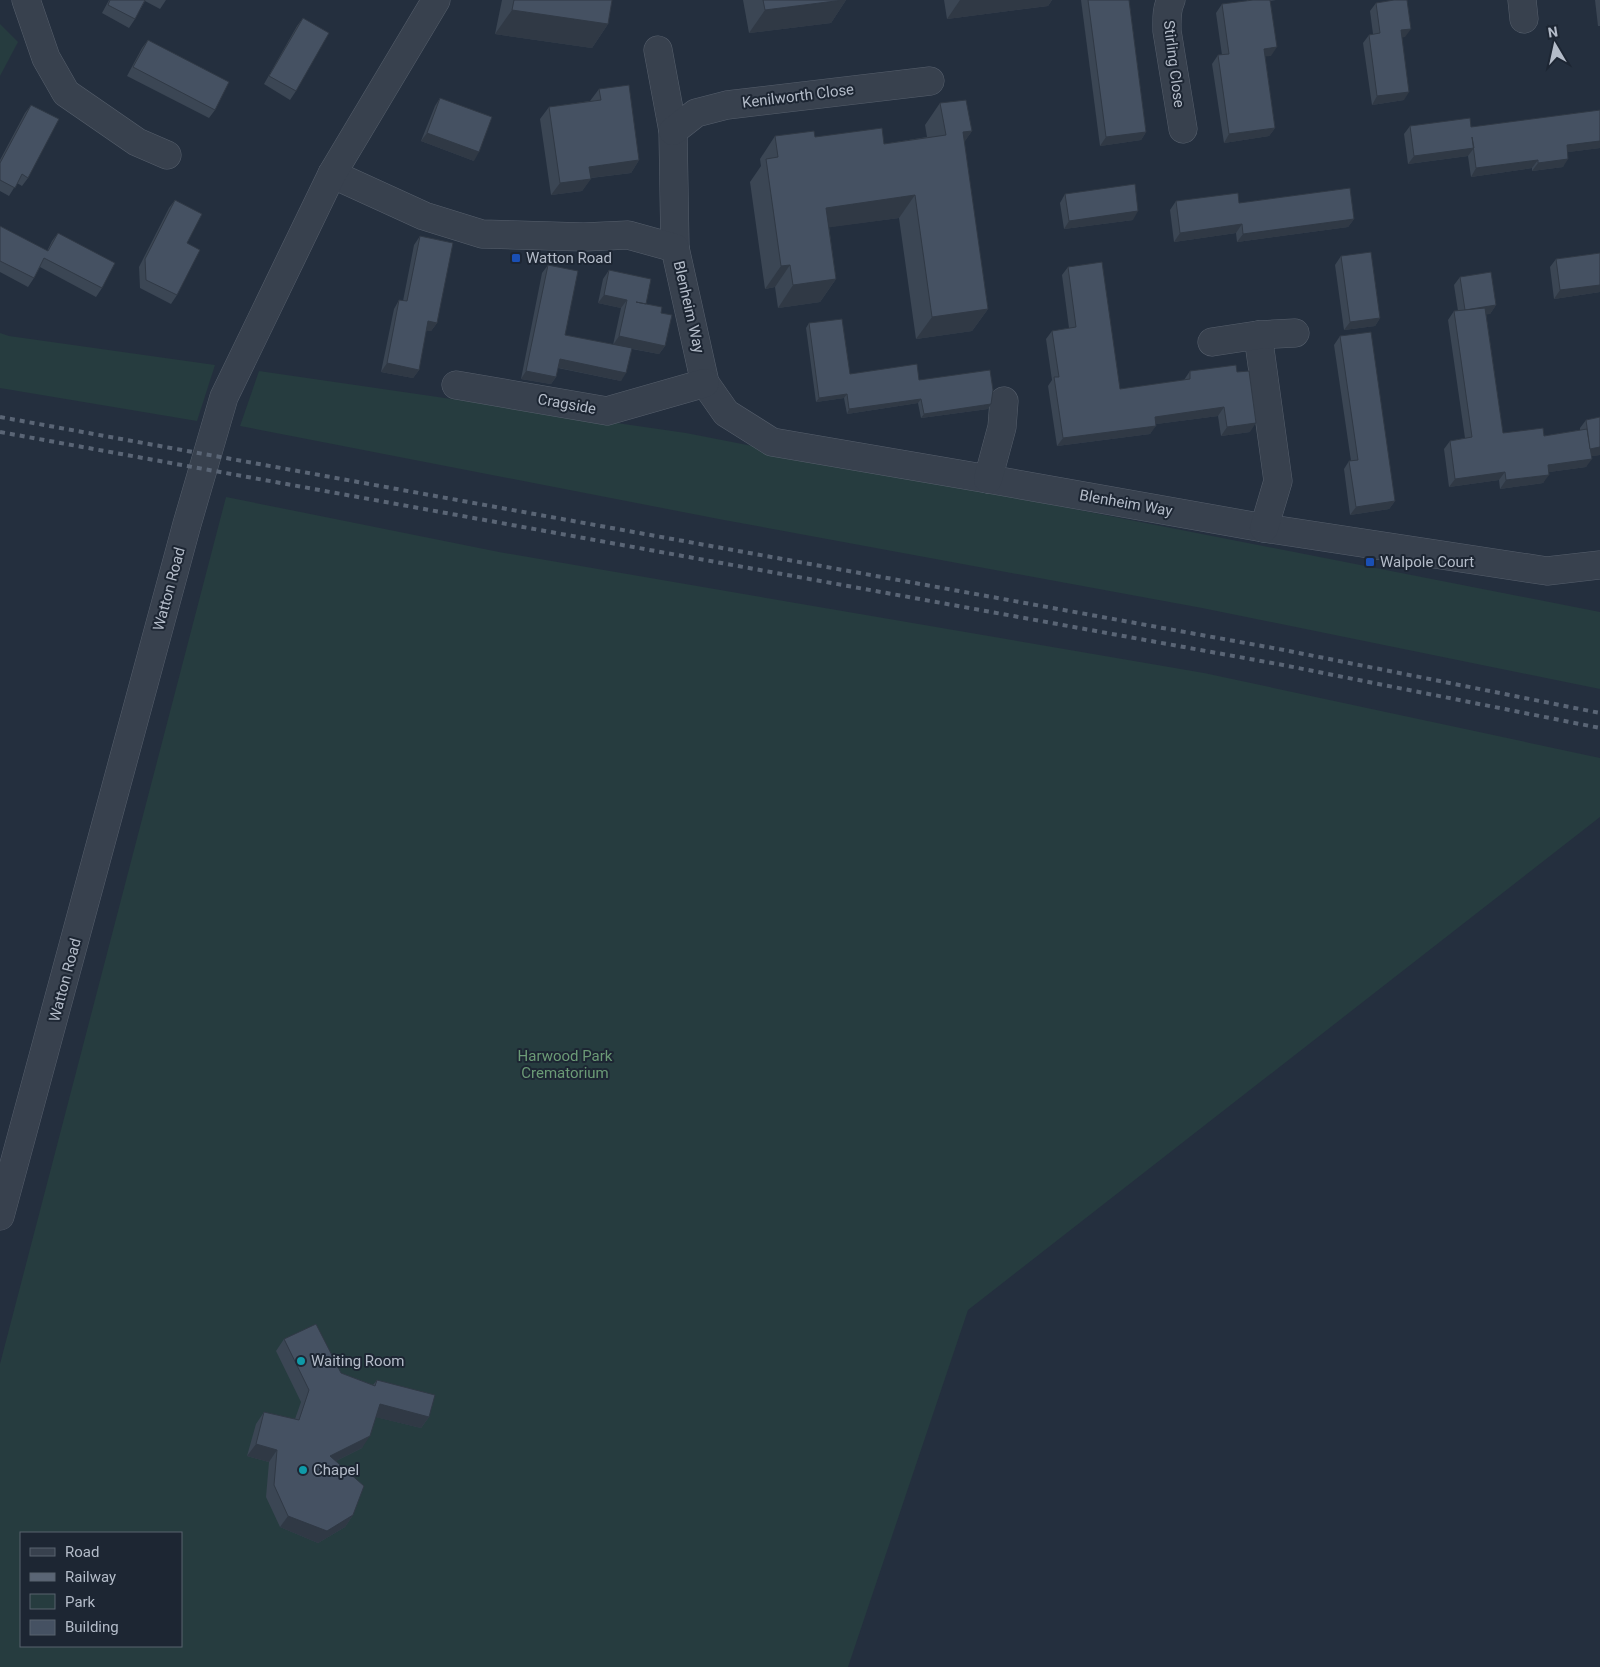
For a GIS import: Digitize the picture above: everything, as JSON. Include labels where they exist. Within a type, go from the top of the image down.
[{"type":"street","points":[[26,0],[46,58],[66,93],[137,142],[167,155]]},
{"type":"street","name":"Watton Road","points":[[0,1216],[187,524],[224,397],[332,174],[436,0]]},
{"type":"street","name":"Stirling Close","points":[[1171,0],[1168,11],[1167,31],[1183,129]]},
{"type":"street","points":[[658,50],[673,131],[675,248]]},
{"type":"street","name":"Kenilworth Close","points":[[673,131],[696,113],[727,105],[930,81]]},
{"type":"street","name":"Blenheim Way","points":[[332,174],[424,216],[482,234],[584,237],[628,235],[675,248],[706,383],[726,413],[772,442],[988,478],[1264,528],[1547,571],[1600,565]]},
{"type":"street","points":[[1212,342],[1295,332]]},
{"type":"street","points":[[1258,335],[1278,480],[1264,528]]},
{"type":"street","name":"Cragside","points":[[456,384],[607,411],[706,383]]},
{"type":"street","points":[[988,478],[1002,427],[1004,401]]},
{"type":"green space","points":[[0,24],[18,42],[0,76]]},
{"type":"green space","points":[[0,333],[9,336],[215,365],[197,421],[0,388]]},
{"type":"green space","points":[[259,371],[686,433],[1600,612],[1600,689],[1202,608],[724,520],[240,426]]},
{"type":"green space","name":"Harwood Park Crematorium","points":[[226,497],[499,552],[1204,673],[1600,758],[1600,817],[968,1310],[848,1667],[0,1667],[0,1364]]},
{"type":"building","points":[[110,0],[145,0],[135,19],[108,5]]},
{"type":"building","points":[[514,0],[612,0],[608,24],[512,10]]},
{"type":"building","points":[[763,0],[843,0],[765,10]]},
{"type":"building","points":[[1088,0],[1129,0],[1146,132],[1106,137]]},
{"type":"building","points":[[1270,0],[1277,47],[1264,49],[1275,128],[1229,134],[1218,55],[1229,54],[1222,4]]},
{"type":"building","points":[[1407,0],[1411,29],[1401,30],[1409,92],[1377,96],[1369,35],[1380,33],[1376,3]]},
{"type":"building","points":[[303,18],[329,33],[296,91],[269,76]]},
{"type":"building","points":[[148,40],[229,82],[215,110],[133,67]]},
{"type":"building","points":[[629,85],[639,160],[589,167],[591,179],[560,183],[549,107],[601,100],[599,89]]},
{"type":"building","points":[[440,98],[492,117],[479,152],[427,133]]},
{"type":"building","points":[[966,100],[972,131],[963,132],[988,309],[932,317],[915,195],[826,208],[836,279],[793,285],[790,265],[781,266],[766,159],[778,157],[775,136],[814,131],[815,137],[882,128],[884,144],[946,135],[940,103]]},
{"type":"building","points":[[31,105],[59,119],[28,178],[22,174],[15,188],[0,180],[0,163]]},
{"type":"building","points":[[1600,110],[1600,141],[1567,145],[1568,159],[1538,163],[1538,160],[1476,168],[1473,148],[1414,156],[1410,126],[1470,118],[1471,127]]},
{"type":"building","points":[[1135,184],[1138,211],[1069,221],[1065,194]]},
{"type":"building","points":[[1350,188],[1354,219],[1243,234],[1242,224],[1180,233],[1176,201],[1238,193],[1239,203]]},
{"type":"building","points":[[175,200],[202,214],[187,243],[200,250],[177,295],[146,280],[145,259]]},
{"type":"building","points":[[0,226],[48,251],[58,233],[115,263],[102,288],[44,258],[34,278],[0,261]]},
{"type":"building","points":[[420,236],[453,243],[437,323],[428,321],[419,370],[387,363],[399,300],[407,301]]},
{"type":"building","points":[[1371,252],[1380,318],[1350,322],[1341,256]]},
{"type":"building","points":[[1600,253],[1600,285],[1560,290],[1556,259]]},
{"type":"building","points":[[1102,262],[1120,389],[1190,379],[1190,371],[1236,365],[1237,372],[1249,371],[1256,423],[1227,427],[1224,407],[1155,417],[1156,426],[1063,438],[1054,377],[1059,377],[1052,331],[1076,327],[1068,267]]},
{"type":"building","points":[[548,265],[578,271],[565,335],[632,348],[626,373],[560,359],[556,377],[526,371]]},
{"type":"building","points":[[609,270],[651,279],[646,304],[662,307],[661,313],[672,315],[665,346],[619,336],[627,300],[604,295]]},
{"type":"building","points":[[1491,272],[1496,305],[1465,310],[1460,277]]},
{"type":"building","points":[[1485,308],[1503,433],[1543,428],[1544,436],[1587,429],[1592,459],[1548,465],[1549,475],[1506,480],[1505,472],[1455,479],[1450,441],[1472,437],[1454,311]]},
{"type":"building","points":[[842,319],[850,374],[917,364],[919,380],[990,370],[993,390],[991,404],[924,414],[921,399],[849,409],[847,394],[819,398],[809,323]]},
{"type":"building","points":[[1371,332],[1395,501],[1356,507],[1349,461],[1358,460],[1340,336]]},
{"type":"building","points":[[1600,417],[1600,447],[1590,449],[1586,420]]},
{"type":"building","name":"Chapel","points":[[316,1324],[341,1373],[375,1386],[377,1380],[435,1395],[429,1417],[380,1404],[370,1436],[330,1456],[364,1486],[353,1515],[327,1531],[288,1516],[274,1485],[277,1450],[256,1444],[264,1412],[299,1420],[309,1390],[284,1339]]},
{"type":"railway","points":[[0,417],[1284,650],[1600,713]]},
{"type":"railway","points":[[0,432],[1283,665],[1600,728]]},
{"type":"place","name":"Watton Road","points":[[516,258]]},
{"type":"place","name":"Walpole Court","points":[[1370,562]]},
{"type":"place","name":"Waiting Room","points":[[301,1361]]},
{"type":"place","name":"Chapel","points":[[303,1470]]}]
